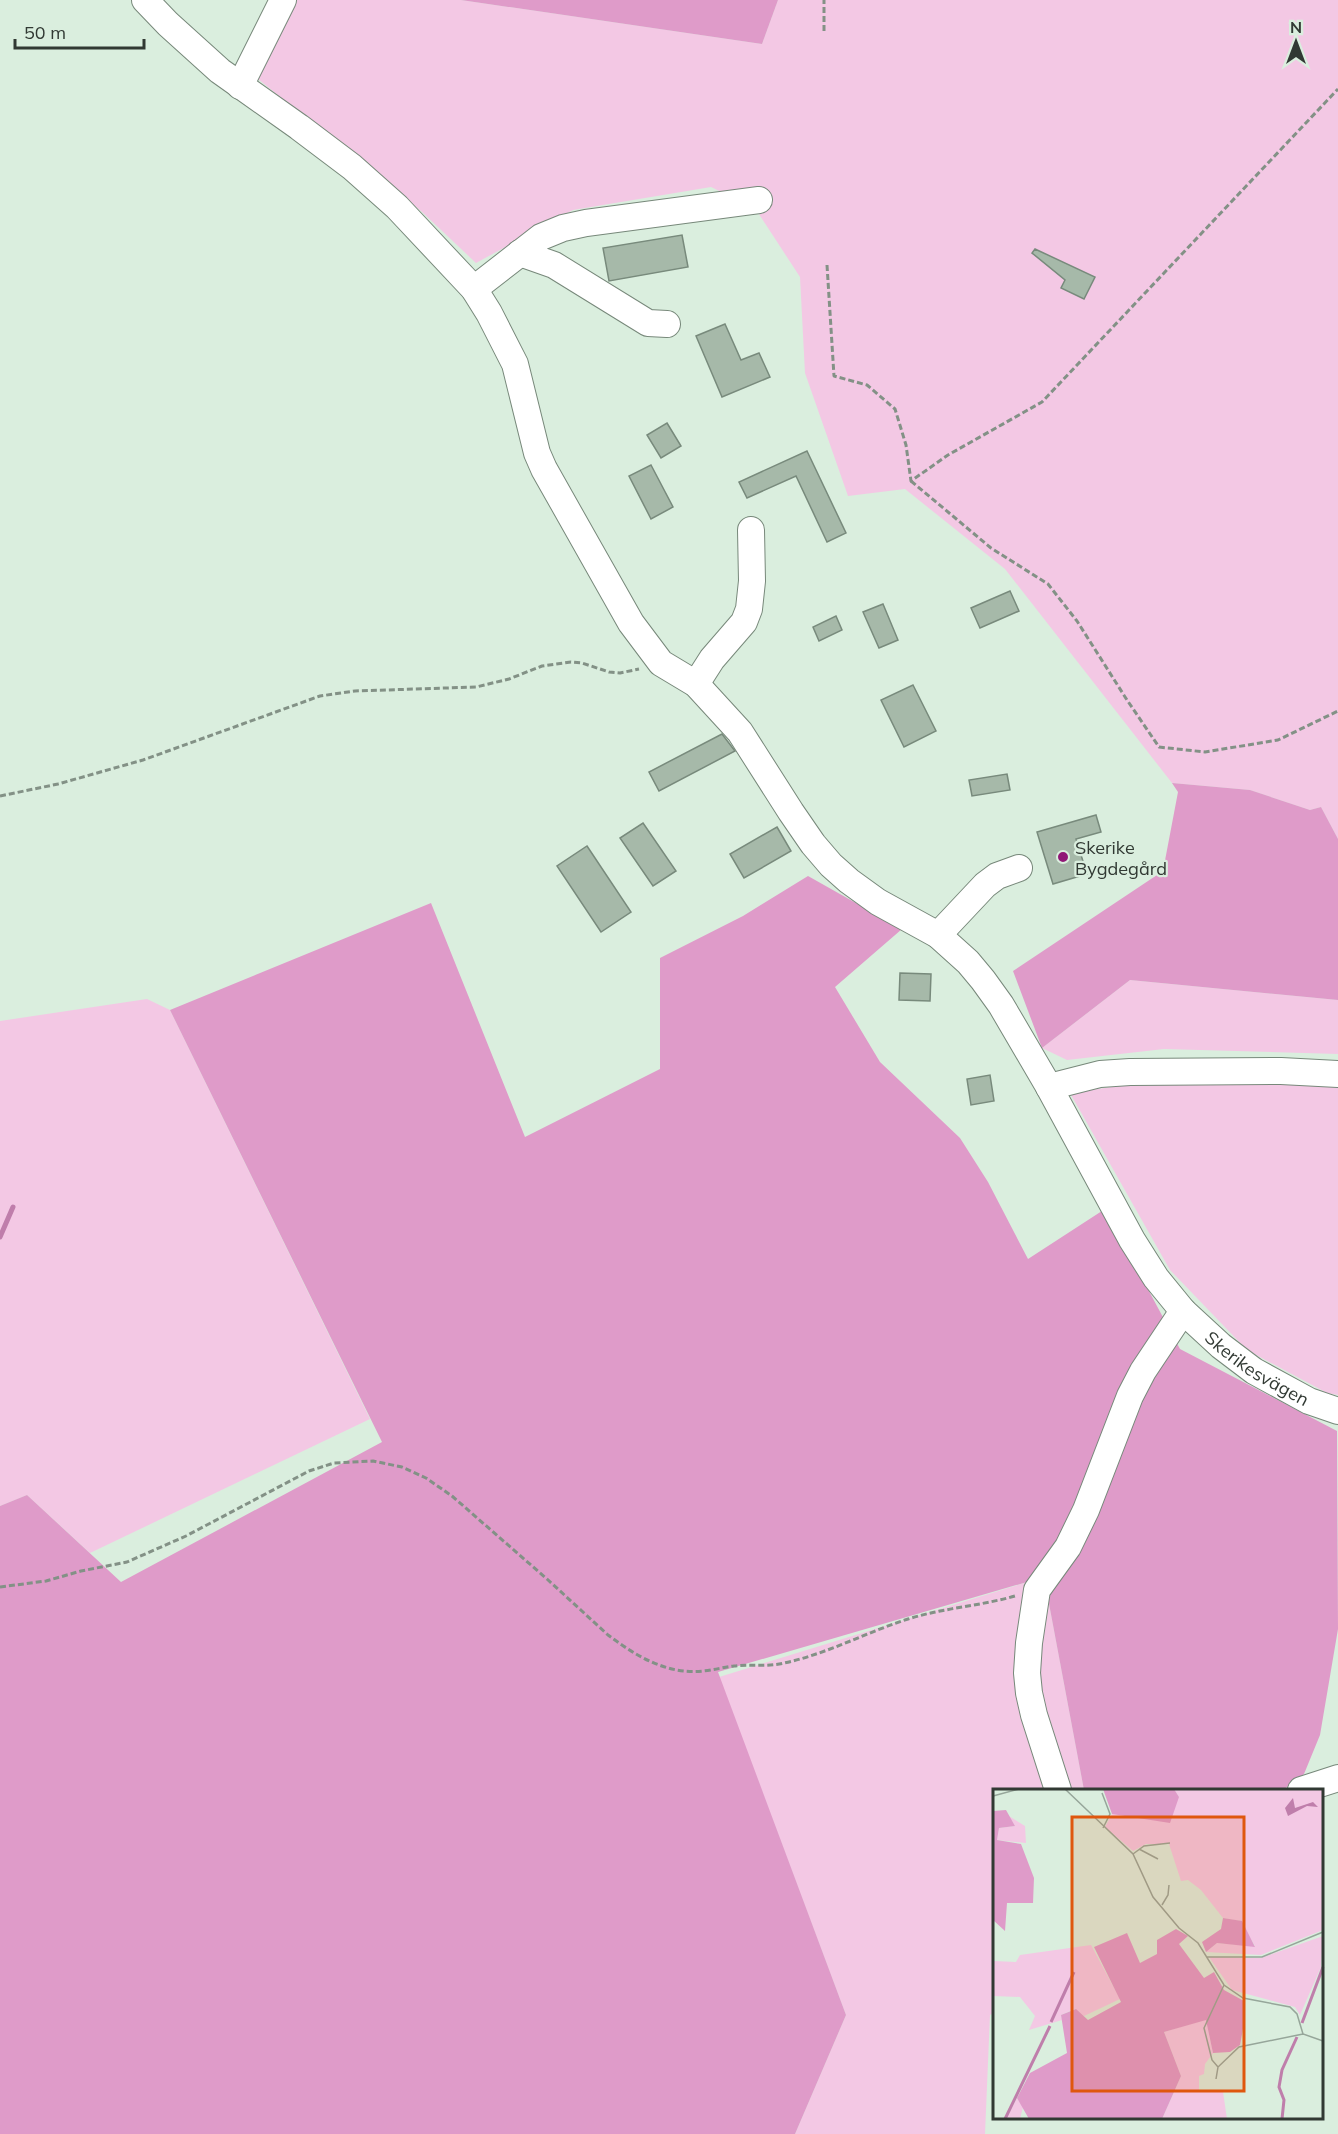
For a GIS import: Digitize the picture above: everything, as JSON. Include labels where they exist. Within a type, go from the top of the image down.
[{"type":"street","points":[[146,0],[198,52],[375,187],[397,207],[474,289],[515,364],[537,453],[548,478],[631,623],[661,663]]},
{"type":"street","points":[[240,86],[283,0]]},
{"type":"street","points":[[474,289],[541,237],[563,228],[759,200]]},
{"type":"street","points":[[519,253],[554,265],[648,323],[667,324]]},
{"type":"street","points":[[696,684],[712,659],[732,638],[747,615],[752,581],[752,530]]},
{"type":"street","name":"Skerikesvägen","points":[[661,663],[696,684],[740,732],[791,812],[831,865],[878,902],[938,935],[968,962],[983,980],[1001,1005],[1049,1087],[1132,1240],[1156,1278],[1183,1311],[1221,1346],[1254,1371],[1308,1401],[1338,1411]]},
{"type":"street","points":[[938,935],[985,885],[997,876],[1019,868]]},
{"type":"street","points":[[1049,1087],[1100,1074],[1131,1072],[1281,1071],[1338,1074]]},
{"type":"street","points":[[1057,1789],[1034,1715],[1028,1683],[1029,1643],[1037,1590],[1052,1572],[1073,1538],[1138,1379],[1183,1311]]},
{"type":"street","points":[[1307,1789],[1338,1778]]},
{"type":"path","points":[[824,0],[824,31]]},
{"type":"path","points":[[911,481],[948,455],[1042,402],[1338,89]]},
{"type":"path","points":[[827,265],[834,376],[867,385],[895,409],[906,445],[911,481],[991,548],[1048,584],[1077,621],[1159,747],[1204,752],[1278,740],[1338,711]]},
{"type":"path","points":[[0,796],[58,784],[143,760],[320,696],[355,691],[476,687],[558,663],[582,663],[609,672],[620,673],[661,663]]},
{"type":"path","points":[[0,1587],[46,1581],[127,1562],[186,1536],[309,1471],[334,1463],[352,1461],[386,1462],[426,1478],[478,1518],[617,1642],[643,1659],[680,1672],[702,1672],[736,1666],[769,1666],[783,1663],[825,1650],[909,1618],[998,1601],[1037,1590]]},
{"type":"shaded area","points":[[297,0],[461,0],[762,44],[778,0],[1338,0],[1338,839],[1321,807],[1310,810],[1250,790],[1172,783],[1005,569],[905,489],[848,496],[805,373],[800,277],[755,208],[711,187],[573,210],[476,263],[421,211],[258,79]]},
{"type":"shaded area","points":[[461,0],[778,0],[762,44]]},
{"type":"shaded area","points":[[1172,783],[1250,790],[1310,810],[1321,807],[1338,839],[1338,1000],[1130,980],[1042,1048],[1013,971],[1163,871],[1178,792]]},
{"type":"shaded area","points":[[808,876],[902,929],[835,987],[880,1062],[960,1138],[988,1182],[1028,1259],[1105,1209],[1180,1349],[1337,1431],[1338,1629],[1320,1735],[1304,1774],[1284,1789],[1084,1789],[1044,1577],[718,1672],[846,2015],[795,2134],[0,2134],[0,1506],[27,1495],[121,1582],[382,1442],[170,1010],[431,903],[525,1137],[660,1069],[660,958],[743,916]]},
{"type":"shaded area","points":[[1130,980],[1338,1000],[1338,1054],[1164,1049],[1067,1060],[1042,1048]]},
{"type":"shaded area","points":[[147,999],[170,1010],[370,1419],[90,1553],[27,1495],[0,1506],[0,1021]]},
{"type":"shaded area","points":[[1313,1081],[1338,1085],[1338,1395],[1327,1393],[1247,1350],[1170,1270],[1070,1093],[1139,1083]]},
{"type":"shaded area","points":[[1044,1577],[1084,1789],[993,1789],[993,2014],[990,2015],[985,2134],[795,2134],[846,2015],[719,1677]]},
{"type":"building","points":[[682,235],[688,267],[609,281],[603,248]]},
{"type":"building","points":[[1035,249],[1095,277],[1084,299],[1061,288],[1065,280],[1032,253]]},
{"type":"building","points":[[725,324],[741,360],[759,353],[770,377],[722,397],[696,336]]},
{"type":"building","points":[[667,423],[681,446],[661,458],[647,435]]},
{"type":"building","points":[[807,451],[846,533],[827,542],[796,476],[747,498],[739,482]]},
{"type":"building","points":[[651,465],[673,507],[651,519],[629,476]]},
{"type":"building","points":[[1010,591],[1019,611],[980,628],[971,608]]},
{"type":"building","points":[[883,604],[898,640],[879,648],[863,612]]},
{"type":"building","points":[[836,616],[842,630],[819,641],[813,627]]},
{"type":"building","points":[[913,685],[936,731],[904,747],[881,700]]},
{"type":"building","points":[[722,734],[735,751],[659,791],[649,772]]},
{"type":"building","points":[[1007,774],[1010,790],[972,796],[969,780]]},
{"type":"building","name":"Skerike Bygdegård","points":[[1096,815],[1101,832],[1076,839],[1087,874],[1053,884],[1037,832]]},
{"type":"building","points":[[643,823],[676,871],[653,886],[620,838]]},
{"type":"building","points":[[777,827],[791,851],[744,878],[730,854]]},
{"type":"building","points":[[587,846],[631,912],[601,932],[557,866]]},
{"type":"building","points":[[900,973],[931,974],[930,1001],[899,1000]]},
{"type":"building","points":[[990,1075],[994,1101],[971,1105],[967,1079]]},
{"type":"waterway","points":[[0,1237],[13,1207]]},
{"type":"place","name":"Skerike Bygdegård","points":[[1063,857]]}]
